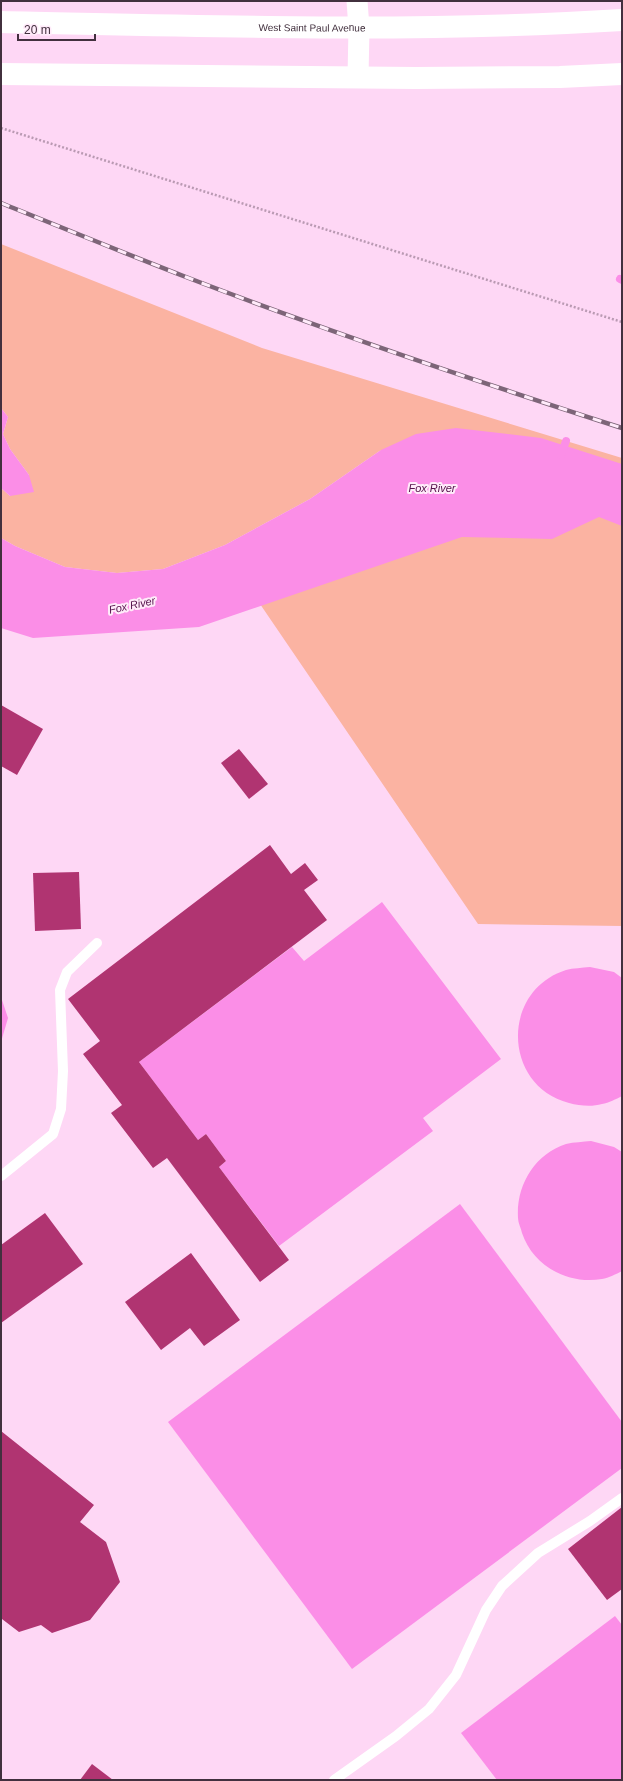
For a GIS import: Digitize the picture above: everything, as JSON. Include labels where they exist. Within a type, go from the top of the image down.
[{"type":"main road","name":"West Saint Paul Avenue","points":[[1,22],[359,28],[559,24],[622,20]]},
{"type":"main road","points":[[1,74],[553,77],[622,74]]},
{"type":"street","points":[[357,1],[359,28],[358,77]]},
{"type":"lane","points":[[1,1176],[54,1134],[61,1109],[63,1071],[60,990],[67,972],[97,943]]},
{"type":"lane","points":[[334,1780],[396,1736],[429,1709],[456,1675],[486,1610],[502,1586],[538,1553],[622,1498]]},
{"type":"path","points":[[1,128],[622,322]]},
{"type":"shaded area","points":[[1,244],[262,348],[622,458],[622,926],[478,924],[260,604],[381,450],[310,499],[225,545],[163,569],[117,573],[65,567],[15,546],[1,538],[1,488],[10,496],[29,475],[10,449],[3,434],[8,417],[1,408]]},
{"type":"water","points":[[1,408],[8,417],[3,434],[10,449],[29,475],[34,492],[10,496],[1,488]]},
{"type":"water","name":"Fox River","points":[[456,428],[541,438],[622,464],[622,526],[599,517],[552,539],[462,537],[199,627],[33,638],[1,628],[1,538],[15,546],[65,567],[117,573],[163,569],[225,545],[310,499],[381,450],[416,434]]},
{"type":"water","points":[[382,902],[501,1059],[423,1118],[433,1131],[279,1246],[219,1167],[226,1161],[206,1134],[198,1140],[139,1062],[292,947],[304,961]]},
{"type":"water","points":[[590,967],[614,972],[622,978],[622,1096],[605,1103],[594,1106],[586,1106],[569,1103],[547,1093],[531,1078],[522,1059],[518,1038],[521,1017],[529,997],[544,981],[566,970]]},
{"type":"water","points":[[1,997],[8,1018],[1,1042]]},
{"type":"water","points":[[591,1141],[614,1147],[622,1152],[622,1271],[605,1278],[589,1280],[565,1276],[553,1271],[534,1255],[527,1245],[518,1222],[518,1206],[524,1183],[530,1172],[545,1155],[566,1144]]},
{"type":"water","points":[[460,1204],[622,1422],[622,1468],[352,1669],[168,1422]]},
{"type":"water","points":[[615,1616],[622,1625],[622,1780],[497,1780],[461,1733]]},
{"type":"building","points":[[1,705],[43,729],[17,775],[1,766]]},
{"type":"building","points":[[239,749],[268,784],[249,799],[221,763]]},
{"type":"building","points":[[270,845],[291,874],[305,863],[318,880],[304,890],[327,920],[139,1062],[198,1140],[206,1134],[226,1161],[219,1167],[289,1260],[260,1282],[167,1158],[153,1168],[111,1113],[122,1105],[83,1054],[100,1041],[68,999]]},
{"type":"building","points":[[79,872],[81,929],[35,931],[33,873]]},
{"type":"building","points":[[45,1213],[83,1264],[1,1323],[1,1245]]},
{"type":"building","points":[[191,1253],[240,1320],[204,1346],[190,1328],[161,1350],[125,1302]]},
{"type":"building","points":[[1,1431],[94,1505],[80,1522],[106,1542],[120,1582],[90,1620],[52,1633],[41,1625],[19,1632],[2,1619],[1,1620]]},
{"type":"building","points":[[622,1507],[622,1589],[607,1600],[568,1549]]},
{"type":"building","points":[[92,1764],[113,1780],[80,1780]]},
{"type":"waterway","points":[[561,455],[566,441]]},
{"type":"railway","points":[[1,203],[163,268],[348,337],[622,428]]}]
